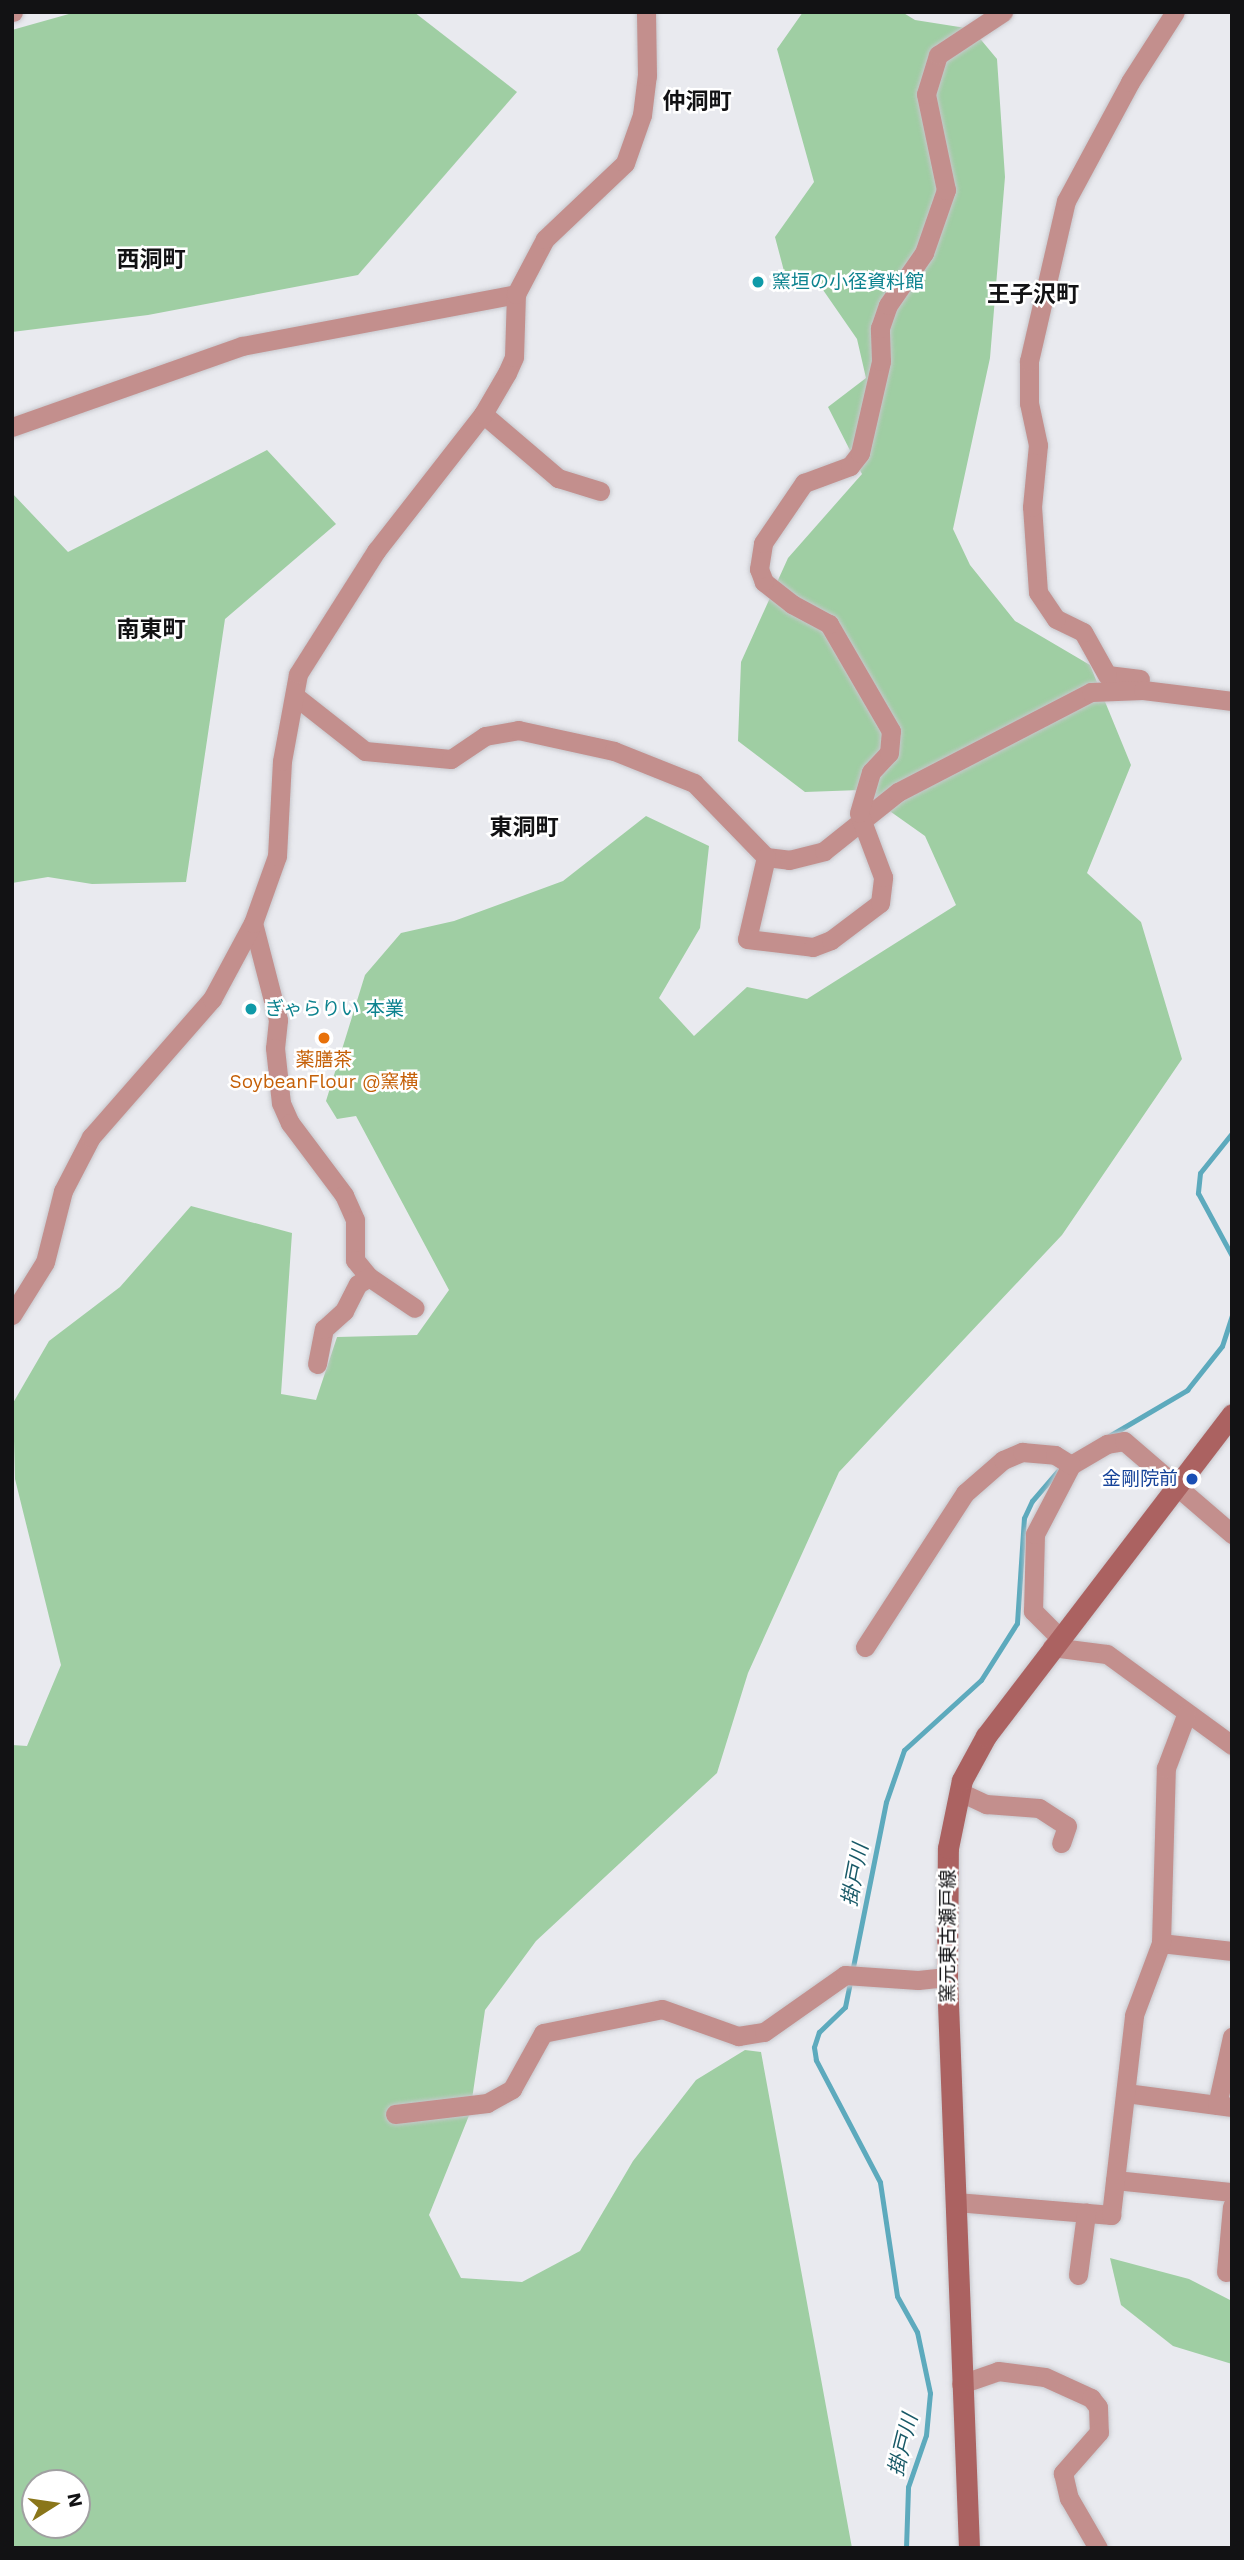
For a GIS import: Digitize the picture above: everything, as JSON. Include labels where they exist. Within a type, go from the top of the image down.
[{"type":"main road","name":"窯元東古瀬戸線","points":[[969,2548],[947,1977],[947,1848],[960,1792],[986,1735],[1232,1414]]},
{"type":"street","points":[[12,1315],[45,1262],[63,1191],[91,1137],[212,999],[253,923],[276,856],[282,761],[298,674],[376,551],[483,414],[513,358],[516,294],[545,239],[565,215],[618,172],[632,147],[647,76],[646,12]]},
{"type":"street","points":[[766,857],[747,939],[813,947],[831,940],[880,903],[883,877],[860,825],[859,813],[871,772],[889,753],[891,731],[829,624],[764,582],[759,569],[763,543],[804,483],[850,466],[860,453],[881,361],[880,328],[888,305],[924,253],[946,190],[926,94],[938,55],[1003,12]]},
{"type":"street","points":[[1143,690],[1140,679],[1107,675],[1083,632],[1056,619],[1038,592],[1032,507],[1038,446],[1029,403],[1030,360],[1066,201],[1130,82],[1175,12]]},
{"type":"street","points":[[12,427],[242,346],[516,294]]},
{"type":"street","points":[[483,414],[558,478],[600,491]]},
{"type":"street","points":[[295,695],[365,751],[451,759],[485,736],[518,730],[614,751],[694,783],[766,857],[808,858],[860,825],[898,792],[1079,698],[1110,689],[1143,690],[1232,701]]},
{"type":"street","points":[[253,923],[278,1020],[275,1048],[281,1103],[290,1123],[344,1195],[355,1220],[355,1260],[369,1277],[415,1308]]},
{"type":"street","points":[[317,1364],[324,1329],[344,1311],[358,1284],[369,1277]]},
{"type":"street","points":[[865,1647],[965,1493],[1003,1460],[1022,1452],[1067,1463],[1107,1444],[1125,1441],[1232,1534]]},
{"type":"street","points":[[1067,1463],[1035,1534],[1033,1611],[1056,1642],[1107,1654],[1186,1715],[1232,1745]]},
{"type":"street","points":[[956,2202],[1111,2215],[1134,2015],[1161,1943],[1166,1768],[1186,1715]]},
{"type":"street","points":[[960,1792],[986,1804],[1039,1808],[1068,1826],[1061,1843]]},
{"type":"street","points":[[1161,1943],[1232,1951]]},
{"type":"street","points":[[396,2114],[496,2098],[512,2089],[543,2033],[662,2010],[738,2036],[764,2032],[852,1975],[918,1980],[947,1977]]},
{"type":"street","points":[[1126,2093],[1224,2106],[1232,2037]]},
{"type":"street","points":[[1115,2180],[1232,2192]]},
{"type":"street","points":[[1226,2272],[1232,2206]]},
{"type":"street","points":[[1078,2275],[1086,2213]]},
{"type":"street","points":[[961,2384],[998,2371],[1045,2377],[1091,2398],[1098,2407],[1099,2432],[1063,2473],[1069,2498],[1098,2548]]},
{"type":"green space","points":[[76,12],[414,12],[517,92],[358,275],[148,315],[12,332],[12,30]]},
{"type":"green space","points":[[803,12],[902,12],[915,20],[972,29],[997,59],[1005,177],[990,358],[953,529],[970,565],[1015,621],[1090,665],[1131,765],[1087,873],[1141,922],[1182,1059],[1062,1235],[839,1472],[748,1673],[717,1773],[536,1941],[485,2010],[470,2113],[429,2215],[461,2278],[522,2282],[580,2251],[633,2161],[696,2080],[745,2050],[761,2052],[852,2548],[12,2548],[12,1745],[27,1746],[61,1665],[15,1479],[13,1403],[49,1341],[120,1287],[191,1206],[292,1233],[281,1394],[316,1400],[337,1337],[417,1335],[449,1290],[356,1116],[337,1119],[326,1101],[365,975],[401,933],[454,921],[563,881],[646,816],[709,846],[700,928],[659,998],[694,1036],[747,987],[807,999],[956,905],[925,836],[860,790],[805,792],[738,741],[741,662],[788,558],[862,474],[828,407],[866,378],[857,339],[821,287],[789,290],[775,237],[814,182],[777,49]]},
{"type":"green space","points":[[267,450],[336,524],[225,619],[186,882],[92,884],[48,877],[12,883],[12,493],[68,552]]},
{"type":"green space","points":[[1110,2258],[1189,2279],[1232,2301],[1232,2364],[1173,2346],[1121,2305]]},
{"type":"waterway","name":"掛戸川","points":[[1232,1133],[1200,1173],[1198,1193],[1232,1256]]},
{"type":"waterway","name":"掛戸川","points":[[1109,1436],[1187,1390],[1222,1346],[1232,1315]]},
{"type":"waterway","name":"掛戸川","points":[[906,2548],[908,2487],[926,2435],[930,2393],[917,2332],[897,2296],[880,2182],[816,2060],[814,2047],[819,2032],[845,2007],[886,1802],[904,1750],[981,1680],[1017,1623],[1024,1518],[1032,1501],[1062,1466]]},
{"type":"place","name":"窯垣の小径資料館","points":[[758,282]]},
{"type":"place","name":"ぎゃらりい 本業","points":[[251,1009]]},
{"type":"place","name":"薬膳茶 SoybeanFlour @窯横","points":[[324,1038]]},
{"type":"place","name":"金剛院前","points":[[1192,1479]]},
{"type":"district","name":"仲洞町","points":[[697,102]]},
{"type":"district","name":"西洞町","points":[[151,260]]},
{"type":"district","name":"王子沢町","points":[[1033,295]]},
{"type":"district","name":"南東町","points":[[151,630]]},
{"type":"district","name":"東洞町","points":[[524,828]]}]
